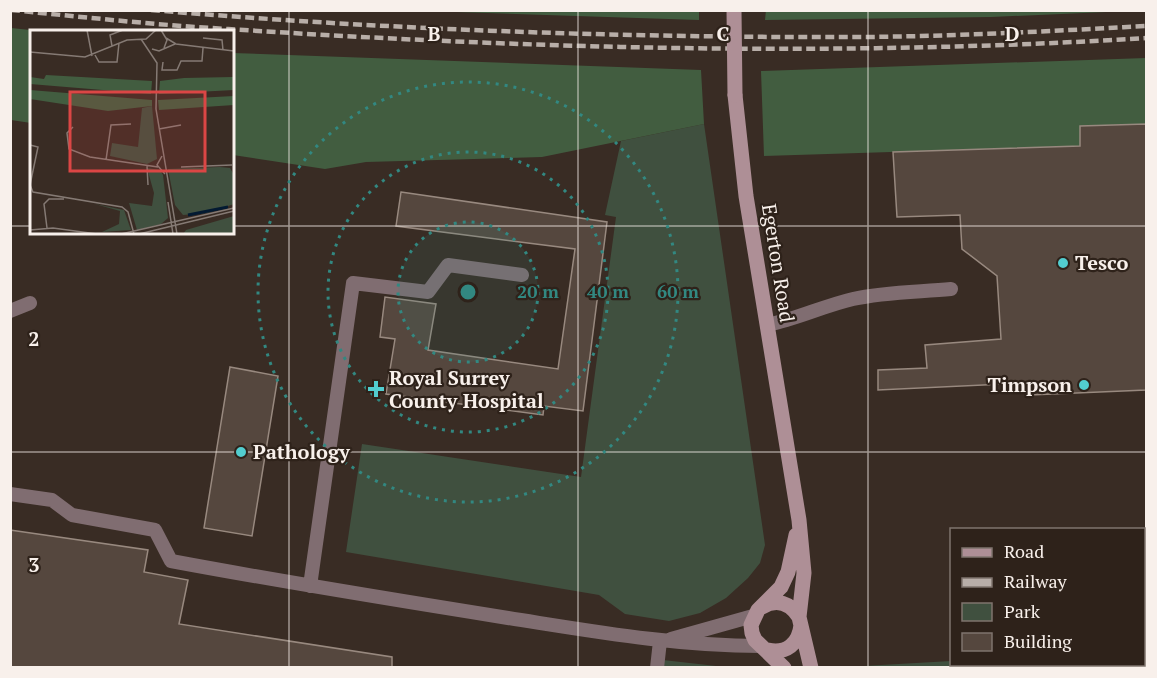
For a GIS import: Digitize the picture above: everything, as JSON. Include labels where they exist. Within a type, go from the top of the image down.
[{"type":"street","name":"Egerton Road","points":[[734,10],[735,95],[746,196],[799,520],[804,573],[797,640],[791,646],[776,652],[764,648]]},
{"type":"street","name":"Egerton Road","points":[[756,613],[781,587],[788,572],[799,520]]},
{"type":"street","points":[[784,668],[752,633],[756,613],[765,605],[780,602],[794,610],[800,621]]},
{"type":"street","name":"Egerton Road","points":[[800,621],[811,668]]},
{"type":"lane","points":[[310,586],[353,283],[428,292],[448,265],[522,275]]},
{"type":"lane","points":[[767,325],[856,298],[951,290]]},
{"type":"lane","points":[[10,311],[30,303]]},
{"type":"lane","points":[[10,494],[52,500],[72,515],[154,530],[171,561],[310,586],[660,641],[764,648]]},
{"type":"lane","points":[[660,641],[756,613]]},
{"type":"lane","points":[[657,668],[660,641]]},
{"type":"green space","points":[[699,10],[699,20],[426,11]]},
{"type":"green space","points":[[766,10],[1129,11],[991,17],[765,20]]},
{"type":"green space","points":[[11,28],[30,30],[30,123],[11,120]]},
{"type":"green space","points":[[234,53],[701,70],[704,124],[542,157],[366,162],[325,169],[234,155]]},
{"type":"green space","points":[[1146,58],[1146,124],[1080,126],[1080,146],[764,156],[761,71]]},
{"type":"green space","points":[[704,124],[765,545],[760,563],[748,578],[726,598],[700,613],[669,621],[625,614],[599,595],[346,552],[362,444],[581,477],[616,217],[605,215],[621,141]]},
{"type":"green space","points":[[1145,652],[1146,667],[846,667],[950,661],[950,666],[1145,666]]},
{"type":"green space","points":[[663,660],[725,667],[662,668]]},
{"type":"building","name":"Tesco","points":[[1146,124],[1146,390],[1030,395],[1030,386],[1004,388],[1004,384],[878,390],[878,370],[927,368],[925,345],[1001,339],[997,276],[962,249],[960,215],[897,217],[893,152],[1080,146],[1080,126]]},
{"type":"building","points":[[401,192],[607,222],[583,411],[544,406],[543,415],[386,394],[395,339],[380,337],[385,297],[436,304],[428,350],[558,369],[575,249],[396,226]]},
{"type":"building","name":"Pathology","points":[[230,367],[278,376],[252,536],[204,528]]},
{"type":"building","points":[[10,530],[148,550],[144,572],[188,580],[179,624],[392,657],[392,668],[10,668]]},
{"type":"railway","points":[[11,10],[201,27],[457,42],[572,46],[802,49],[1031,44],[1146,38]]},
{"type":"railway","points":[[151,10],[419,28],[687,36],[901,36],[1146,26]]},
{"type":"place","name":"Tesco","points":[[1063,263]]},
{"type":"place","name":"Timpson","points":[[1084,385]]},
{"type":"place","name":"Royal Surrey County Hospital","points":[[376,389]]},
{"type":"place","name":"Pathology","points":[[241,452]]}]
